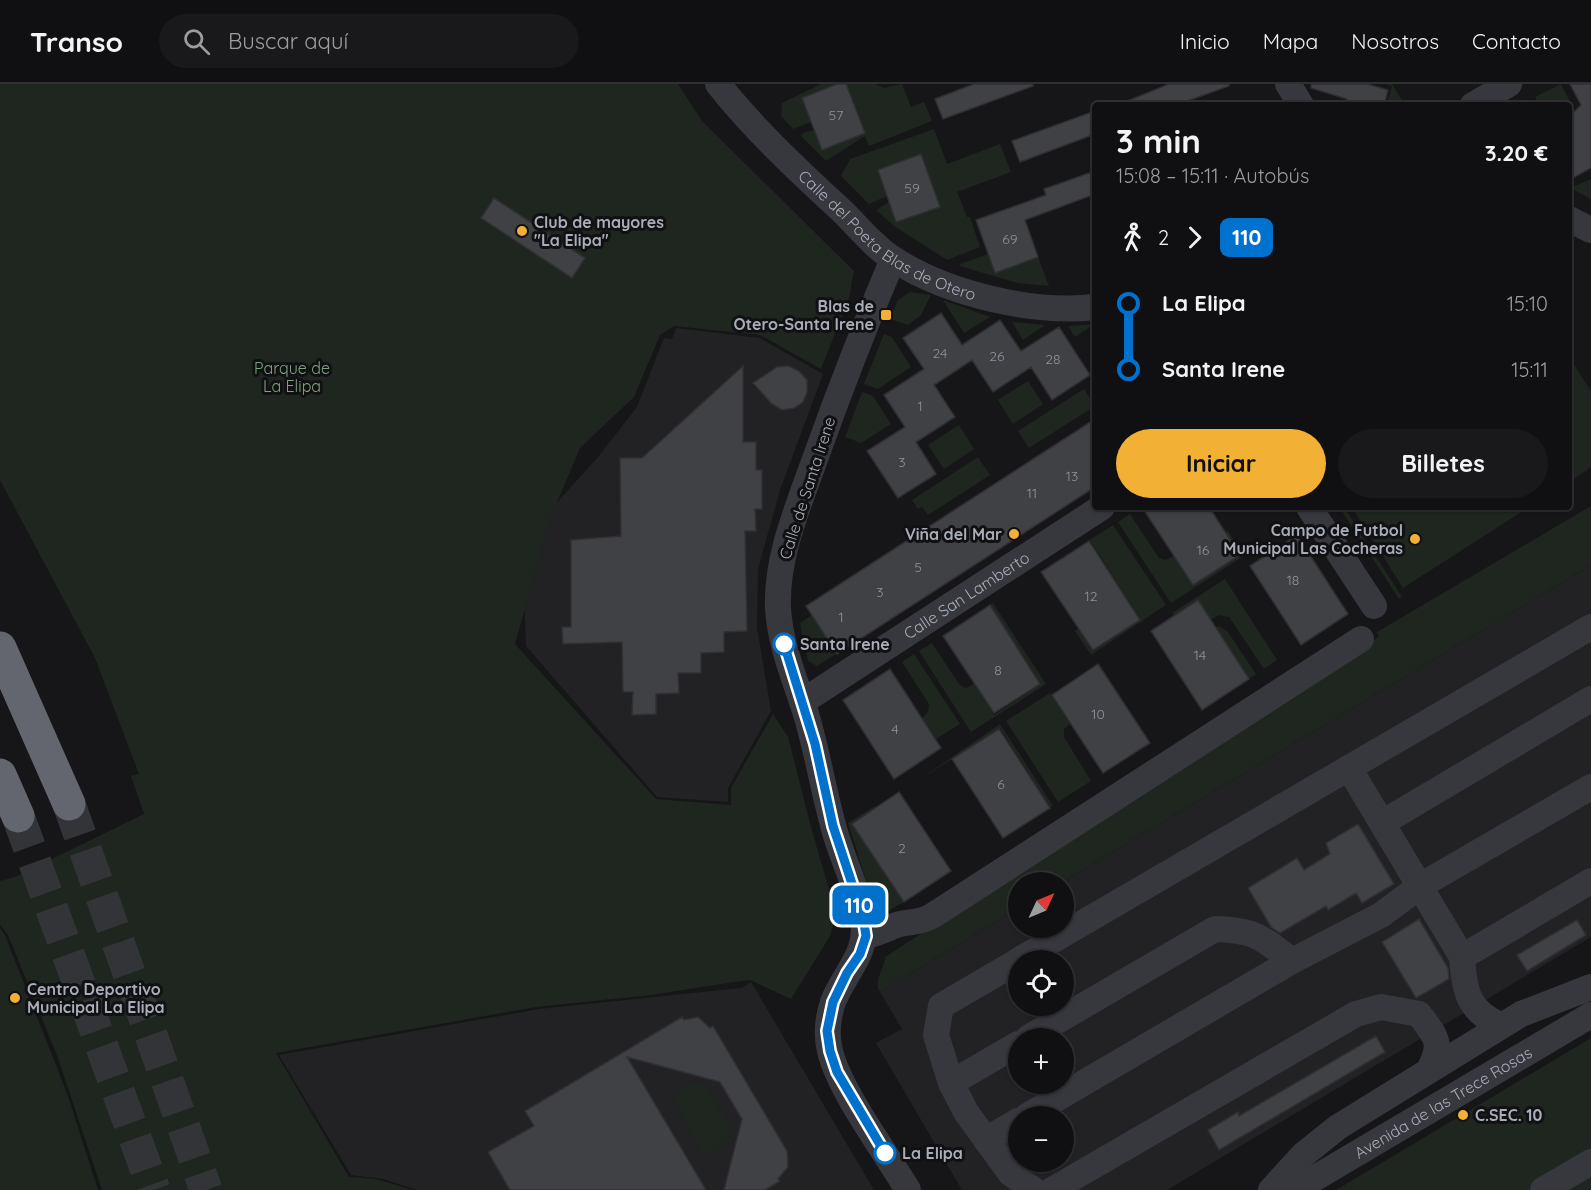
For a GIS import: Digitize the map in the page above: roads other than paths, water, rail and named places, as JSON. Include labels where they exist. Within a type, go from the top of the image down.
[{"type":"highway","points":[[0,648],[69,804]]},
{"type":"highway","points":[[0,775],[18,816]]},
{"type":"street","name":"Calle del Poeta Blas de Otero","points":[[718,84],[750,124],[893,259],[966,291],[1007,302],[1071,310],[1092,308]]},
{"type":"street","points":[[1288,84],[1299,102]]},
{"type":"street","points":[[1478,102],[1509,84]]},
{"type":"street","name":"Calle de Santa Irene","points":[[866,936],[863,917],[833,826],[815,744],[783,641],[778,609],[778,581],[784,552],[824,435],[893,259]]},
{"type":"street","name":"Calle San Lamberto","points":[[802,702],[1097,510]]},
{"type":"street","points":[[1311,510],[1374,606]]},
{"type":"street","points":[[1036,950],[1591,627]]},
{"type":"street","points":[[908,1190],[837,1072],[830,1051],[827,1031],[833,1002],[847,973],[860,954],[866,936],[877,934],[895,925],[921,922],[932,916],[1361,639]]},
{"type":"street","points":[[1382,823],[1591,699]]},
{"type":"street","points":[[1349,768],[1462,957],[1464,981],[1473,1007],[1486,1019],[1502,1025]]},
{"type":"street","points":[[1044,1106],[1292,961],[1381,915],[1420,885],[1591,787]]},
{"type":"street","points":[[1462,957],[1591,881]]},
{"type":"street","points":[[1045,1028],[1215,929],[1246,930],[1269,943],[1292,961]]},
{"type":"street","points":[[1008,966],[941,1006],[936,1035],[951,1083],[966,1112],[1010,1173],[1034,1190]]},
{"type":"street","points":[[1271,1190],[1319,1141],[1429,1070],[1521,1014],[1591,987]]},
{"type":"street","points":[[1052,1190],[1356,1014],[1381,1007],[1419,1014],[1437,1040],[1439,1051],[1429,1070]]},
{"type":"street","name":"Avenida de las Trece Rosas","points":[[1295,1190],[1591,1014]]},
{"type":"street","points":[[951,1083],[1008,1050]]},
{"type":"street","points":[[986,1140],[1008,1127]]},
{"type":"street","points":[[1543,1190],[1591,1161]]},
{"type":"tunnel","points":[[69,804],[206,1190]]},
{"type":"tunnel","points":[[18,816],[154,1190]]},
{"type":"place","name":"Club de mayores \"La Elipa\"","points":[[522,231]]},
{"type":"place","name":"Blas de Otero-Santa Irene","points":[[886,315]]},
{"type":"place","name":"Viña del Mar","points":[[1014,534]]},
{"type":"place","name":"Campo de Futbol Municipal Las Cocheras","points":[[1415,539]]},
{"type":"place","name":"Santa Irene","points":[[784,644]]},
{"type":"place","name":"Centro Deportivo Municipal La Elipa","points":[[15,998]]},
{"type":"place","name":"C.SEC. 10","points":[[1463,1115]]},
{"type":"place","name":"La Elipa","points":[[885,1153]]},
{"type":"park label","name":"Parque de La Elipa","points":[[292,377]]}]
